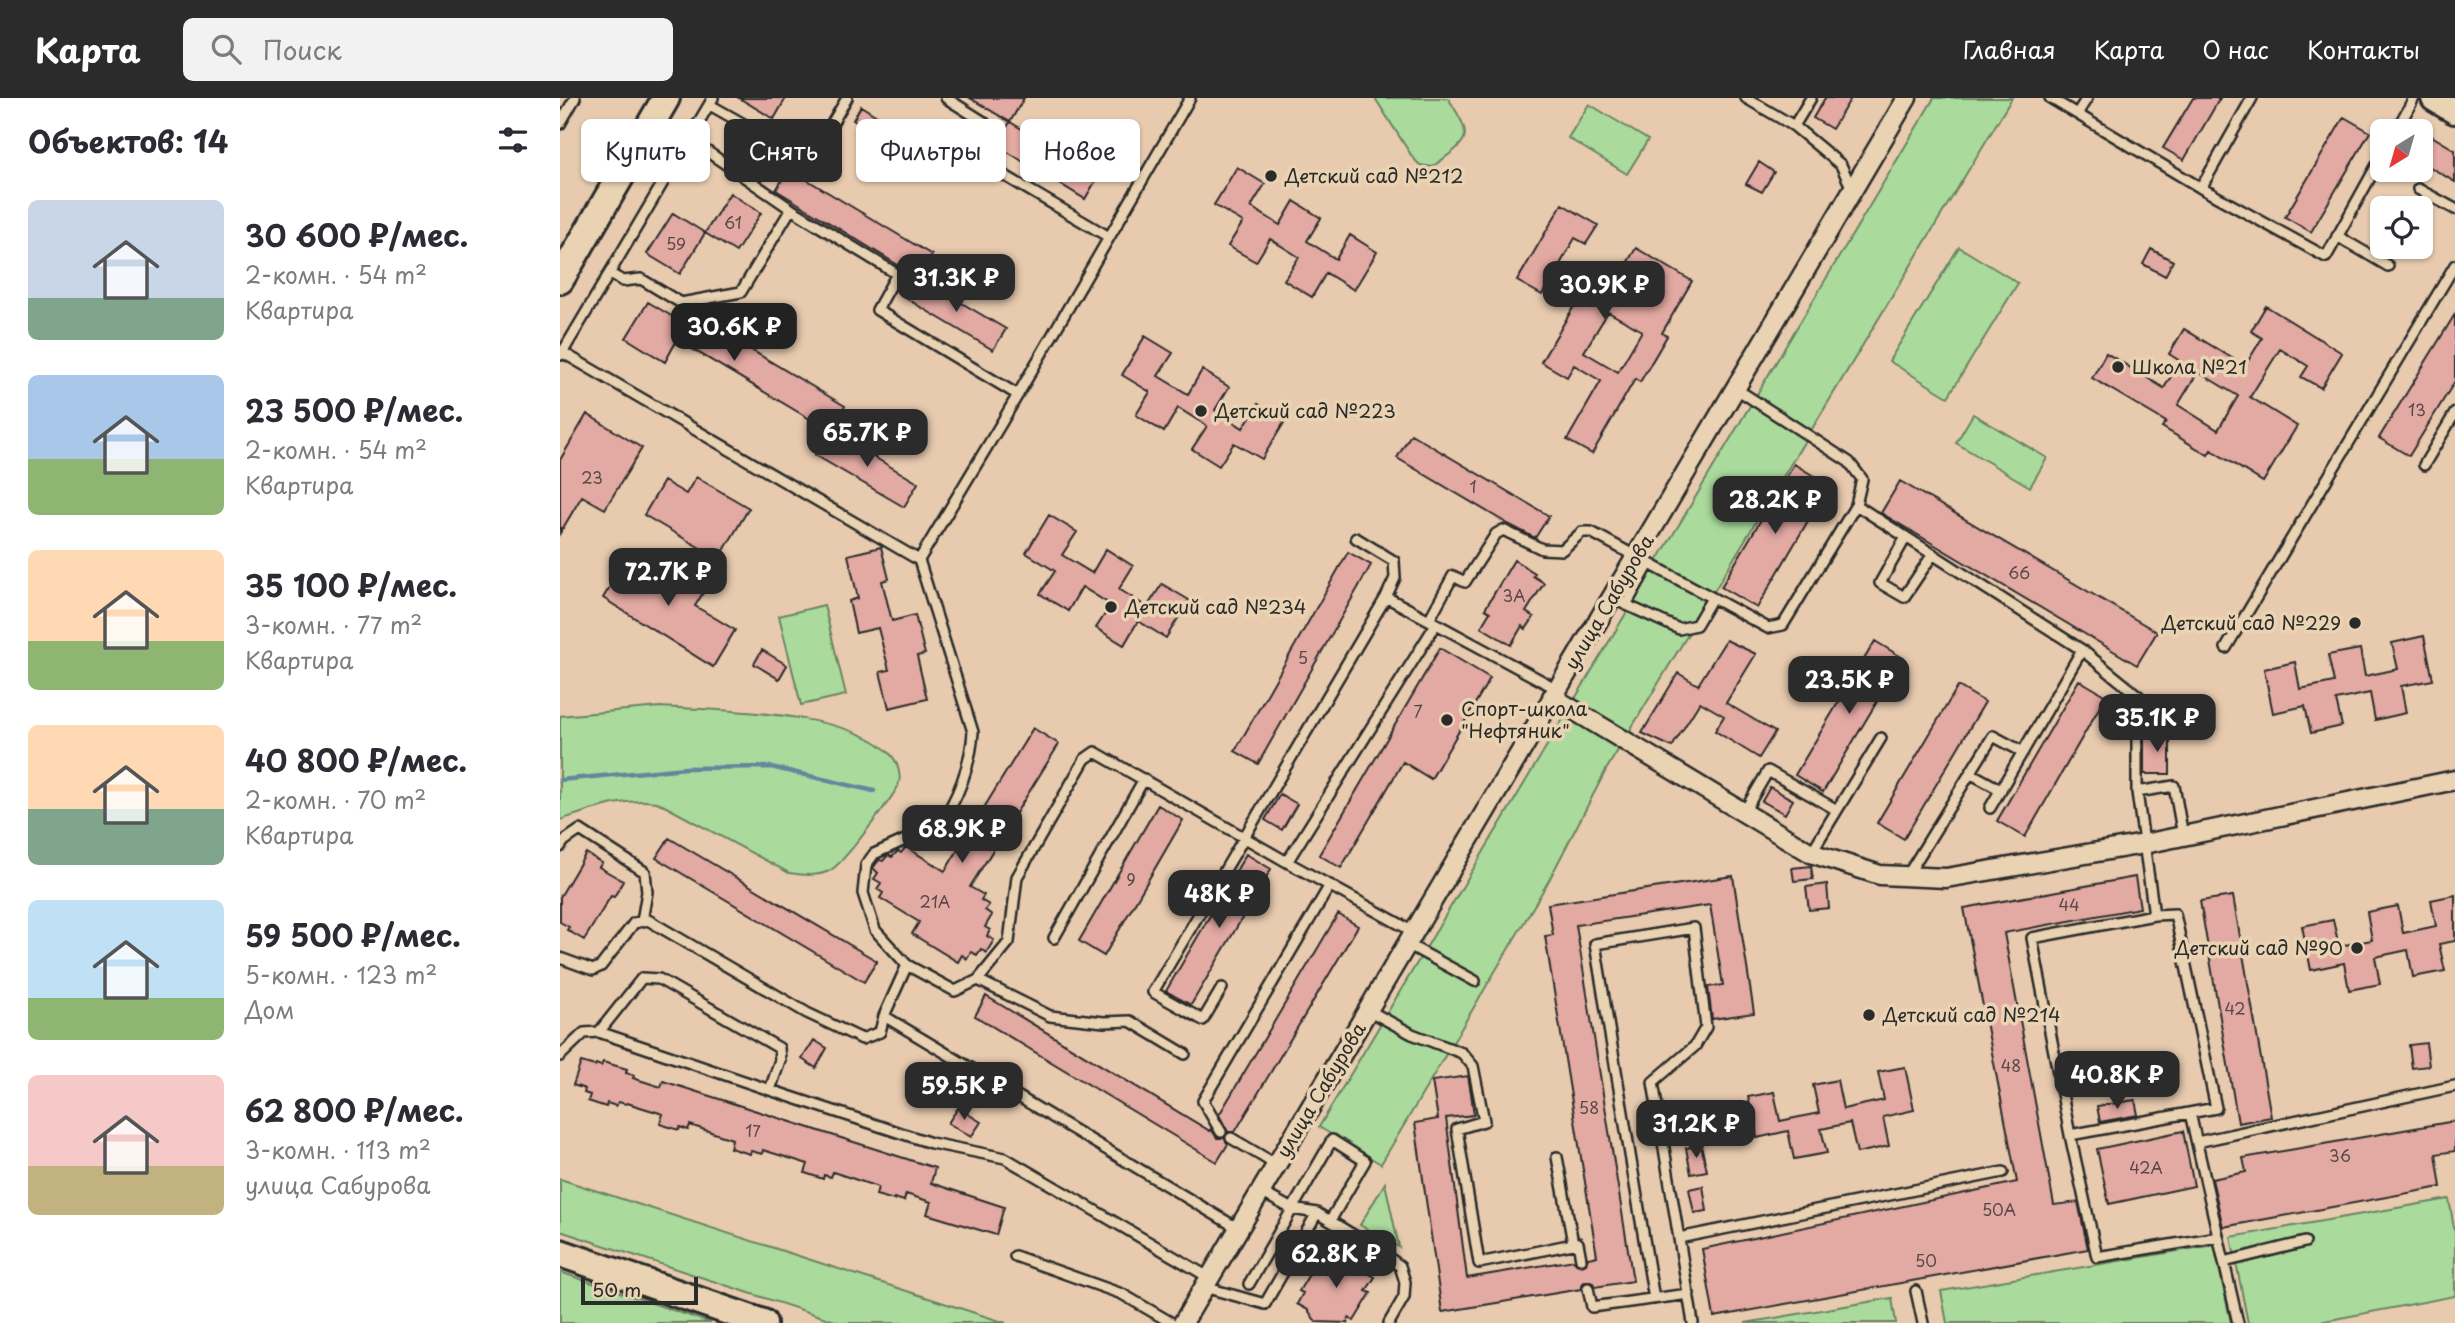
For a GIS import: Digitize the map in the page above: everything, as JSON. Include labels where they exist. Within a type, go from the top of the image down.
[{"type":"main road","points":[[560,280],[666,98]]},
{"type":"main road","points":[[2435,98],[2455,110]]},
{"type":"main road","points":[[560,1253],[763,1323]]},
{"type":"street","name":"улица Сабурова","points":[[1183,1323],[1555,693],[1619,601],[1735,388],[1907,98]]},
{"type":"street","points":[[1555,693],[1743,813],[1811,853],[1880,874],[1946,878],[2144,844],[2455,780]]},
{"type":"lane","points":[[560,124],[575,98]]},
{"type":"lane","points":[[701,119],[711,101],[779,144],[827,132],[847,98]]},
{"type":"lane","points":[[946,98],[984,122],[968,154],[1109,237]]},
{"type":"lane","points":[[919,560],[1190,98]]},
{"type":"lane","points":[[1746,98],[1794,127],[1841,165],[1852,191]]},
{"type":"lane","points":[[1794,127],[1811,98]]},
{"type":"lane","points":[[2050,98],[2201,188],[2326,257],[2370,177]]},
{"type":"lane","points":[[2077,114],[2087,98]]},
{"type":"lane","points":[[2201,188],[2252,98]]},
{"type":"lane","points":[[2403,119],[2414,98]]},
{"type":"lane","points":[[710,153],[791,209],[897,274],[877,310],[1018,395]]},
{"type":"lane","points":[[664,182],[561,354],[919,560],[973,732],[972,751],[964,776],[938,825],[874,854],[866,865],[863,893],[875,930],[907,965],[955,991],[978,979],[1009,942],[1017,877],[1085,759],[1095,752],[1330,885],[1475,981]]},
{"type":"lane","points":[[2418,189],[2455,209]]},
{"type":"lane","points":[[610,274],[623,281],[640,279],[681,303],[741,292],[791,209]]},
{"type":"lane","points":[[2337,236],[2388,266]]},
{"type":"lane","points":[[2226,648],[2455,264]]},
{"type":"lane","points":[[1287,862],[1432,622],[1453,576],[1465,582],[1496,534],[1503,530],[1542,549],[1562,550],[1582,532],[1591,533],[1768,628],[1783,625],[1856,505],[1862,479],[1849,462],[1735,388]]},
{"type":"lane","points":[[2424,465],[2455,414]]},
{"type":"lane","points":[[1856,505],[2082,650],[2152,707],[2137,726],[2137,792],[2154,915]]},
{"type":"lane","points":[[1906,537],[1880,583],[1904,597],[1933,554]]},
{"type":"lane","points":[[1222,988],[1203,1020],[1153,992],[1395,578],[1394,561],[1356,538]]},
{"type":"lane","points":[[1386,597],[1555,693]]},
{"type":"lane","points":[[1619,601],[1679,629],[1696,625],[1712,598]]},
{"type":"lane","points":[[1990,808],[2082,650]]},
{"type":"lane","points":[[1907,876],[1993,736],[2022,752]]},
{"type":"lane","points":[[1811,853],[1881,738]]},
{"type":"lane","points":[[1743,813],[1768,771],[1837,810]]},
{"type":"lane","points":[[1970,773],[2000,790]]},
{"type":"lane","points":[[1054,938],[1144,779]]},
{"type":"lane","points":[[2137,792],[2174,786],[2183,836]]},
{"type":"lane","points":[[560,847],[580,830],[645,872],[647,892],[642,921]]},
{"type":"lane","points":[[1221,1132],[1203,1101],[1330,885]]},
{"type":"lane","points":[[2070,1135],[2216,1108],[2175,914],[2154,915],[2032,938],[2070,1135],[2097,1257],[2218,1237]]},
{"type":"lane","points":[[560,958],[593,970],[601,966],[634,923],[648,920],[807,1013],[862,1038],[880,1032],[884,1016],[907,965]]},
{"type":"lane","points":[[1654,1299],[1595,944],[1694,928],[1706,1027],[1695,1046],[1653,1082],[1693,1323]]},
{"type":"lane","points":[[599,1032],[642,978],[659,979],[779,1048],[780,1060],[770,1090]]},
{"type":"lane","points":[[978,979],[1051,1016],[1104,1022],[1130,1021],[1185,1054]]},
{"type":"lane","points":[[1368,1010],[1412,1034],[1462,1053],[1473,1066],[1484,1121],[1457,1129],[1479,1263],[1578,1242],[1581,1259]]},
{"type":"lane","points":[[884,1016],[1239,1229]]},
{"type":"lane","points":[[560,1056],[584,1033],[599,1032],[931,1143],[1005,1158],[1207,1282],[1265,1304],[1317,1213]]},
{"type":"lane","points":[[2197,1142],[2455,1086]]},
{"type":"lane","points":[[2190,1113],[2238,1323]]},
{"type":"lane","points":[[1231,1138],[1276,1165]]},
{"type":"lane","points":[[1249,1284],[1332,1140],[1365,1161],[1331,1221]]},
{"type":"lane","points":[[1557,1157],[1573,1244]]},
{"type":"lane","points":[[1679,1238],[2003,1172]]},
{"type":"lane","points":[[1261,1192],[1292,1209],[1317,1213],[1400,1266],[1405,1282],[1404,1297],[1389,1323]]},
{"type":"lane","points":[[2224,1262],[2305,1242]]},
{"type":"lane","points":[[1015,1256],[1122,1294],[1172,1323]]},
{"type":"lane","points":[[1588,1288],[1592,1307],[1689,1294]]},
{"type":"lane","points":[[1916,1291],[1923,1323]]},
{"type":"green space","points":[[1375,98],[1448,98],[1465,130],[1461,144],[1432,167],[1420,165]]},
{"type":"green space","points":[[1934,98],[2012,98],[1606,770],[1548,882],[1381,1164],[1319,1127]]},
{"type":"green space","points":[[1589,104],[1648,140],[1627,174],[1568,138]]},
{"type":"green space","points":[[1959,247],[2018,283],[1948,397],[1889,361]]},
{"type":"green space","points":[[1973,414],[2047,458],[2030,487],[1956,443]]},
{"type":"green space","points":[[824,605],[846,695],[801,705],[779,616]]},
{"type":"green space","points":[[660,707],[783,716],[848,730],[874,741],[892,756],[899,771],[899,783],[877,817],[846,856],[831,870],[816,875],[789,873],[657,802],[620,803],[560,820],[560,716]]},
{"type":"green space","points":[[560,1179],[1006,1323],[841,1323],[560,1231]]},
{"type":"green space","points":[[1385,1183],[1399,1247],[1360,1225]]},
{"type":"green space","points":[[2449,1199],[2455,1233],[2455,1296],[2314,1323],[2248,1323],[2231,1237]]},
{"type":"green space","points":[[2214,1245],[2231,1323],[1947,1323],[1941,1291]]},
{"type":"green space","points":[[560,1272],[711,1323],[560,1323]]},
{"type":"green space","points":[[1892,1298],[1896,1323],[1745,1323]]},
{"type":"building","points":[[739,98],[786,98],[774,119]]},
{"type":"building","points":[[970,98],[1024,98],[1010,122]]},
{"type":"building","points":[[1825,98],[1851,98],[1832,129],[1813,118]]},
{"type":"building","points":[[2193,98],[2220,98],[2184,160],[2163,148]]},
{"type":"building","points":[[861,106],[881,119],[856,119],[856,122],[853,120]]},
{"type":"building","points":[[2344,117],[2370,132],[2311,232],[2285,217]]},
{"type":"building","points":[[1010,122],[1020,128],[1020,160],[1006,151],[1006,129]]},
{"type":"building","points":[[2433,137],[2455,150],[2455,182],[2433,169]]},
{"type":"building","points":[[1759,162],[1774,172],[1762,192],[1746,184]]},
{"type":"building","points":[[1237,167],[1265,184],[1251,207],[1280,225],[1294,201],[1321,218],[1307,241],[1336,259],[1350,235],[1377,252],[1354,290],[1326,273],[1312,297],[1284,280],[1299,257],[1270,239],[1256,262],[1228,246],[1243,222],[1214,205]]},
{"type":"building","points":[[781,182],[811,182],[932,255],[919,278],[776,190]]},
{"type":"building","points":[[1057,182],[1095,182],[1085,199]]},
{"type":"building","points":[[730,193],[761,213],[736,252],[705,233]]},
{"type":"building","points":[[1562,204],[1598,225],[1586,244],[1575,238],[1559,266],[1608,295],[1636,248],[1692,281],[1662,333],[1667,336],[1640,382],[1635,379],[1592,454],[1567,440],[1601,381],[1574,365],[1567,377],[1541,362],[1577,301],[1548,284],[1542,295],[1517,281]],"holes":[[[1608,312],[1642,331],[1618,372],[1584,352]]]},
{"type":"building","points":[[673,213],[705,233],[680,274],[647,254]]},
{"type":"building","points":[[2151,249],[2173,261],[2165,276],[2143,264]]},
{"type":"building","points":[[919,278],[1006,329],[993,350],[907,299]]},
{"type":"building","points":[[648,302],[695,330],[701,320],[845,406],[830,431],[677,340],[665,362],[626,338]]},
{"type":"building","points":[[2266,306],[2342,353],[2321,388],[2301,377],[2308,366],[2280,349],[2250,397],[2297,426],[2263,482],[2211,450],[2208,455],[2162,427],[2166,422],[2092,378],[2106,353],[2164,388],[2180,361],[2169,354],[2184,329],[2245,366],[2262,338],[2251,331]],"holes":[[[2198,372],[2238,396],[2218,430],[2178,405]]]},
{"type":"building","points":[[2455,314],[2455,381],[2409,456],[2379,438]]},
{"type":"building","points":[[1145,336],[1173,353],[1158,376],[1188,394],[1202,370],[1229,387],[1215,410],[1243,428],[1258,404],[1285,421],[1262,459],[1234,443],[1219,466],[1192,449],[1207,426],[1178,408],[1164,432],[1136,415],[1150,392],[1122,375]]},
{"type":"building","points":[[587,414],[642,448],[605,509],[582,496],[560,533],[560,460]]},
{"type":"building","points":[[830,431],[918,483],[904,507],[815,455]]},
{"type":"building","points":[[1411,434],[1549,516],[1535,538],[1397,458]]},
{"type":"building","points":[[1794,464],[1829,485],[1757,608],[1721,587]]},
{"type":"building","points":[[696,477],[749,508],[719,559],[644,515],[664,481],[686,494]]},
{"type":"building","points":[[1900,481],[2157,632],[2137,665],[1881,513]]},
{"type":"building","points":[[1049,515],[1077,532],[1062,555],[1092,573],[1106,549],[1133,566],[1119,589],[1147,607],[1162,584],[1189,600],[1166,638],[1138,621],[1124,645],[1096,628],[1111,605],[1082,587],[1068,611],[1040,594],[1055,571],[1026,553]]},
{"type":"building","points":[[881,547],[889,579],[882,581],[892,621],[915,615],[925,654],[917,656],[927,699],[889,708],[880,672],[889,670],[878,628],[856,633],[849,601],[858,598],[848,555]]},
{"type":"building","points":[[633,549],[703,593],[695,606],[735,630],[713,667],[603,598]]},
{"type":"building","points":[[1348,552],[1371,565],[1258,764],[1235,751]]},
{"type":"building","points":[[1514,560],[1535,573],[1533,576],[1544,583],[1526,612],[1534,617],[1526,629],[1522,626],[1511,645],[1481,627],[1490,612],[1485,609]]},
{"type":"building","points":[[2424,636],[2433,680],[2401,686],[2406,713],[2375,720],[2370,693],[2336,700],[2342,726],[2311,733],[2305,706],[2273,713],[2264,669],[2295,662],[2300,689],[2334,682],[2328,655],[2360,649],[2365,676],[2398,669],[2392,643]]},
{"type":"building","points":[[1726,640],[1756,654],[1726,703],[1775,732],[1759,758],[1715,731],[1724,716],[1700,702],[1672,747],[1642,733],[1678,673],[1698,685]]},
{"type":"building","points":[[1875,641],[1903,658],[1823,792],[1795,775]]},
{"type":"building","points":[[1440,648],[1490,678],[1431,779],[1403,762],[1341,868],[1319,855]]},
{"type":"building","points":[[762,650],[787,665],[779,679],[754,664]]},
{"type":"building","points":[[2079,680],[2106,696],[2025,837],[1997,821]]},
{"type":"building","points":[[1958,686],[1985,702],[1904,839],[1877,823]]},
{"type":"building","points":[[1033,728],[1059,744],[970,887],[984,895],[981,900],[989,905],[985,910],[992,915],[985,927],[990,930],[987,936],[994,940],[986,953],[981,949],[977,955],[971,952],[967,959],[962,955],[958,962],[912,934],[919,922],[880,898],[883,893],[877,889],[881,883],[874,879],[878,873],[873,868],[879,860],[883,861],[888,855],[892,857],[898,851],[901,853],[906,847],[945,871]]},
{"type":"building","points":[[2144,734],[2170,734],[2170,774],[2144,774]]},
{"type":"building","points":[[1770,787],[1793,800],[1785,814],[1762,801]]},
{"type":"building","points":[[1280,794],[1297,804],[1282,830],[1265,820]]},
{"type":"building","points":[[1158,805],[1183,820],[1104,956],[1079,941]]},
{"type":"building","points":[[669,838],[877,961],[864,982],[656,858]]},
{"type":"building","points":[[586,853],[602,863],[599,867],[623,881],[584,940],[567,930],[569,927],[560,922],[560,897]]},
{"type":"building","points":[[1246,854],[1271,869],[1191,1005],[1166,991]]},
{"type":"building","points":[[1811,866],[1813,879],[1794,881],[1792,868]]},
{"type":"building","points":[[1733,876],[1754,1013],[1712,1019],[1708,987],[1723,985],[1710,905],[1576,925],[1633,1281],[1595,1287],[1587,1281],[1581,1289],[1442,1312],[1415,1123],[1438,1119],[1432,1081],[1468,1076],[1474,1115],[1446,1118],[1467,1278],[1574,1260],[1582,1266],[1588,1258],[1597,1256],[1545,936],[1553,935],[1548,904]]},
{"type":"building","points":[[2135,877],[2140,908],[2004,933],[2054,1205],[2078,1202],[2088,1249],[1714,1317],[1702,1249],[2017,1182],[1964,908]]},
{"type":"building","points":[[1827,884],[1829,908],[1809,910],[1806,887]]},
{"type":"building","points":[[2455,895],[2455,941],[2439,944],[2445,971],[2413,977],[2408,950],[2375,957],[2380,984],[2349,990],[2344,963],[2311,970],[2302,926],[2333,920],[2339,946],[2372,940],[2367,912],[2398,906],[2403,933],[2436,926],[2431,900]]},
{"type":"building","points":[[2233,896],[2271,1117],[2238,1123],[2200,901]]},
{"type":"building","points":[[1338,914],[1358,926],[1235,1132],[1228,1132],[1219,1115]]},
{"type":"building","points":[[986,996],[1210,1131],[1211,1129],[1217,1138],[1224,1138],[1228,1144],[1217,1162],[975,1016]]},
{"type":"building","points":[[814,1040],[827,1048],[816,1068],[802,1059]]},
{"type":"building","points":[[2426,1043],[2429,1066],[2412,1068],[2409,1045]]},
{"type":"building","points":[[581,1062],[601,1066],[603,1062],[627,1069],[626,1073],[634,1075],[633,1078],[661,1087],[663,1081],[935,1168],[931,1183],[1004,1207],[996,1235],[927,1214],[931,1202],[906,1194],[904,1201],[876,1195],[878,1187],[833,1172],[831,1177],[824,1175],[823,1179],[805,1173],[808,1164],[763,1150],[762,1154],[751,1151],[750,1154],[730,1148],[732,1139],[690,1125],[688,1130],[680,1127],[679,1130],[660,1124],[663,1114],[627,1103],[618,1102],[616,1106],[607,1103],[606,1107],[588,1101],[590,1095],[584,1093],[585,1089],[573,1085]]},
{"type":"building","points":[[1905,1067],[1914,1110],[1883,1117],[1889,1146],[1857,1153],[1850,1123],[1821,1129],[1827,1153],[1794,1159],[1788,1131],[1757,1138],[1748,1097],[1774,1092],[1780,1121],[1819,1113],[1813,1085],[1837,1080],[1843,1109],[1884,1100],[1878,1072]]},
{"type":"building","points":[[2135,1100],[2138,1115],[2100,1122],[2097,1106]]},
{"type":"building","points":[[958,1108],[981,1122],[971,1137],[948,1123]]},
{"type":"building","points":[[2455,1121],[2455,1151],[2436,1154],[2441,1187],[2223,1227],[2212,1179],[2246,1172],[2243,1158]]},
{"type":"building","points":[[2183,1131],[2194,1186],[2109,1204],[2097,1149]]},
{"type":"building","points":[[1701,1145],[1707,1171],[1691,1174],[1686,1148]]},
{"type":"building","points":[[1703,1186],[1707,1211],[1694,1213],[1689,1189]]},
{"type":"building","points":[[1329,1250],[1341,1257],[1355,1259],[1363,1270],[1375,1277],[1366,1291],[1371,1293],[1354,1321],[1349,1318],[1347,1323],[1316,1322],[1308,1310],[1297,1304],[1303,1293],[1299,1291],[1317,1261],[1321,1264]]},
{"type":"waterway","points":[[560,780],[686,768],[771,767],[874,791]]},
{"type":"place","name":"Детский сад №212","points":[[1271,176]]},
{"type":"place","name":"Школа №21","points":[[2118,367]]},
{"type":"place","name":"Детский сад №223","points":[[1201,411]]},
{"type":"place","name":"Детский сад №234","points":[[1111,607]]},
{"type":"place","name":"Детский сад №229","points":[[2355,623]]},
{"type":"place","name":"Спорт-школа \"Нефтяник\"","points":[[1447,720]]},
{"type":"place","name":"Детский сад №90","points":[[2357,948]]},
{"type":"place","name":"Детский сад №214","points":[[1869,1015]]}]
